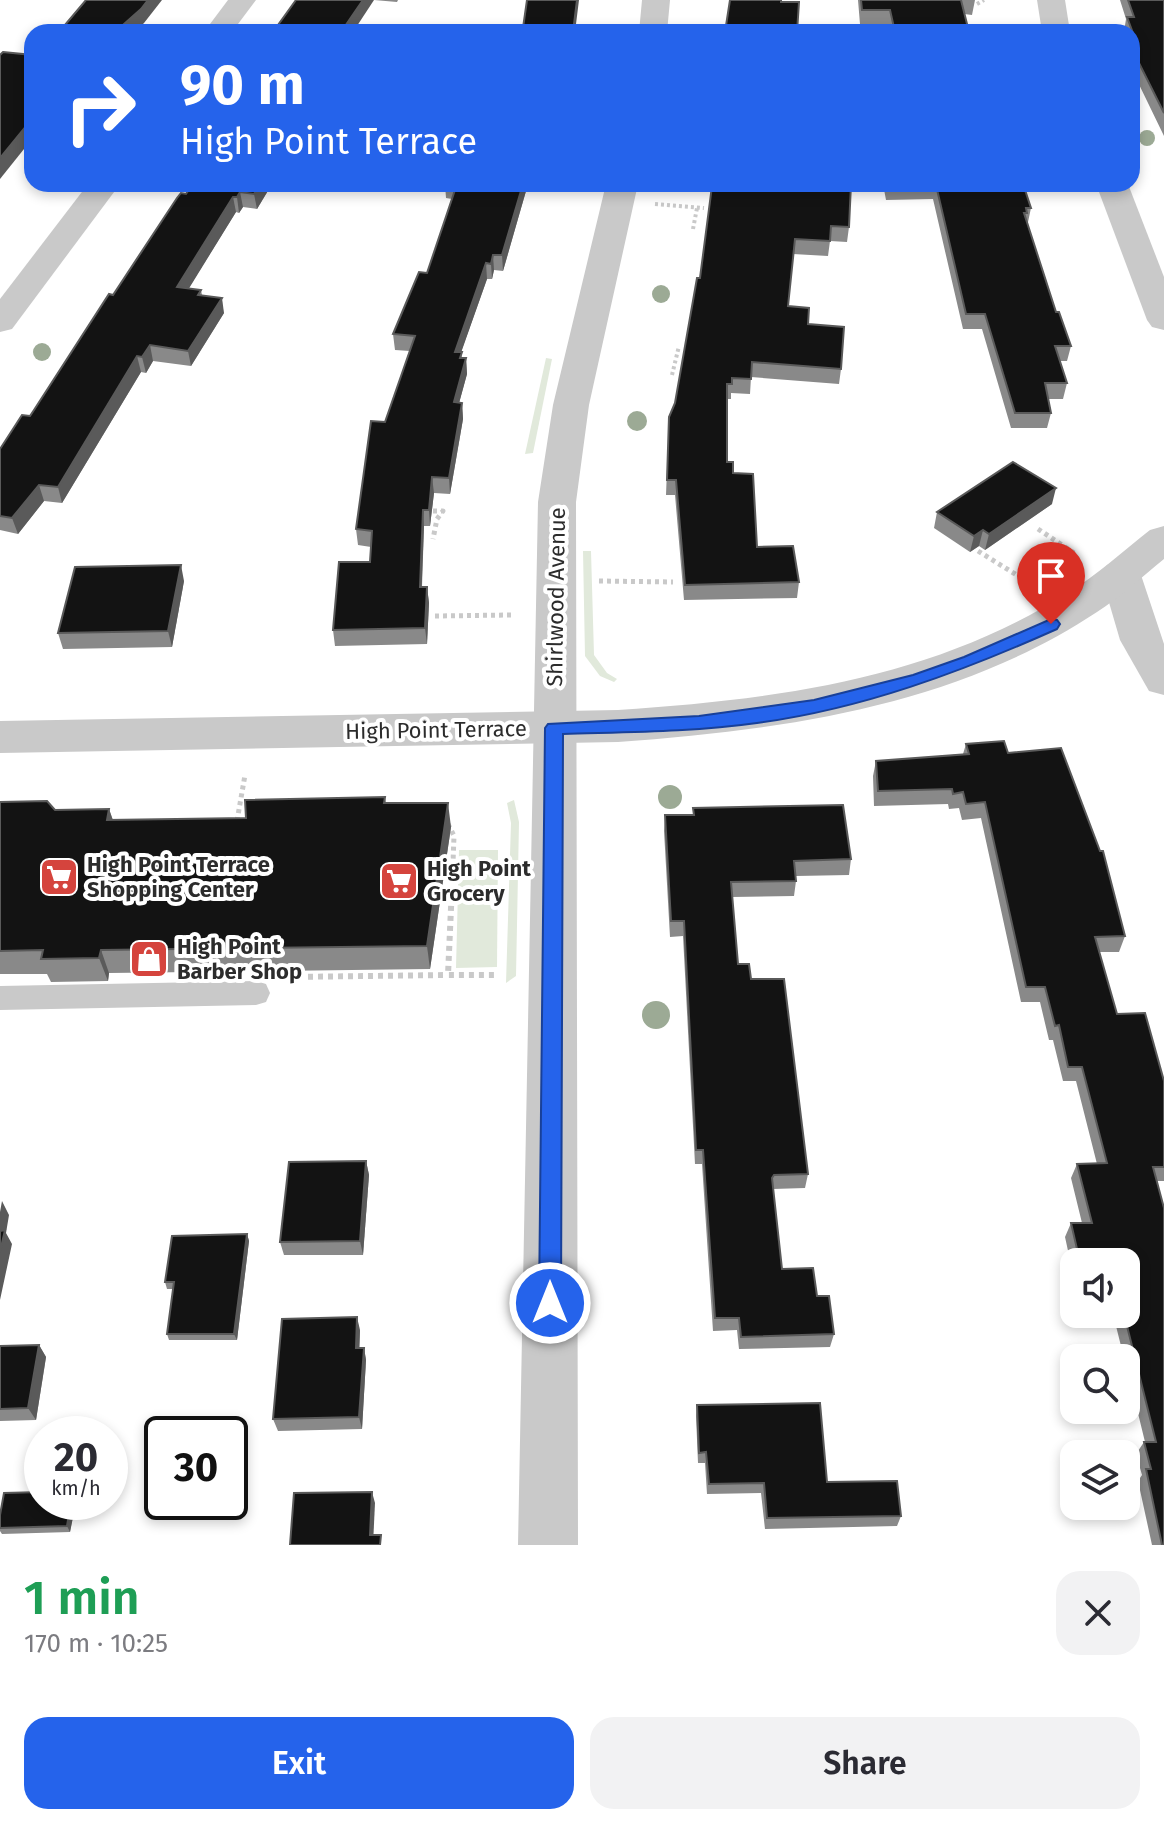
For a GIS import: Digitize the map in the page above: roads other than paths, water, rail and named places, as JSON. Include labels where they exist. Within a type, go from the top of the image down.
[{"type":"street","points":[[224,24],[242,0]]},
{"type":"street","points":[[654,24],[656,0]]},
{"type":"street","points":[[1051,0],[1055,24]]},
{"type":"street","points":[[0,322],[98,192]]},
{"type":"street","points":[[1115,192],[1164,320]]},
{"type":"street","name":"Shirlwood Avenue","points":[[548,1545],[556,528],[561,462],[581,355],[636,194]]},
{"type":"street","name":"High Point Terrace","points":[[0,737],[615,728],[757,717],[884,690],[970,661],[1029,636],[1121,575],[1164,539]]},
{"type":"street","points":[[1121,575],[1141,640],[1164,680]]},
{"type":"lane","points":[[0,998],[266,985]]},
{"type":"place","name":"High Point Terrace Shopping Center","points":[[59,877]]},
{"type":"place","name":"High Point Grocery","points":[[399,881]]},
{"type":"place","name":"High Point Barber Shop","points":[[149,959]]}]
